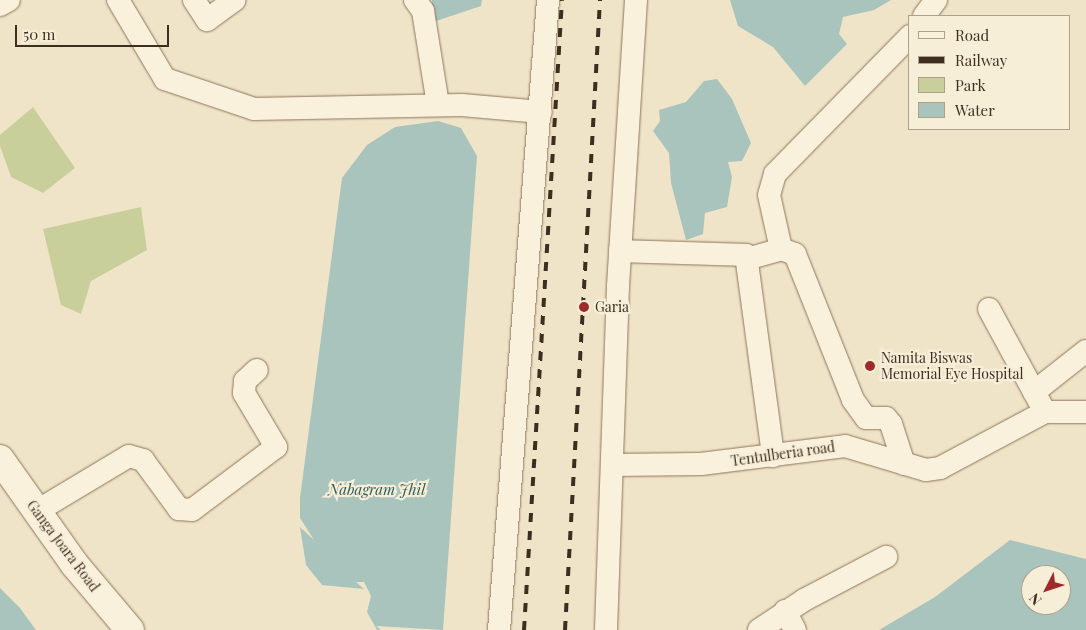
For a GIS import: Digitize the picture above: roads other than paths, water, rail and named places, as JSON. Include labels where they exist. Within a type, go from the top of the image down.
[{"type":"main road","name":"Ganga Joara Road","points":[[0,459],[37,511],[130,630]]},
{"type":"street","points":[[0,6],[9,0]]},
{"type":"street","points":[[118,0],[164,79],[254,109],[438,105],[541,112]]},
{"type":"street","points":[[194,0],[207,20],[235,0]]},
{"type":"street","points":[[415,0],[423,11],[438,105]]},
{"type":"street","points":[[499,630],[541,112],[548,0]]},
{"type":"street","points":[[606,630],[620,251],[636,0]]},
{"type":"street","points":[[925,15],[936,0]]},
{"type":"street","points":[[782,249],[769,195],[775,174],[908,38]]},
{"type":"street","points":[[747,259],[782,249],[789,249],[799,261],[853,400],[866,418],[886,418],[891,424],[904,464]]},
{"type":"street","points":[[620,251],[741,253],[747,259],[773,456]]},
{"type":"street","points":[[988,309],[1046,412]]},
{"type":"street","points":[[1034,392],[1086,351]]},
{"type":"street","points":[[37,511],[129,456],[143,460],[179,509],[192,510],[276,447],[244,394],[245,381],[257,370]]},
{"type":"street","name":"Tentulberia road","points":[[613,465],[701,464],[845,446],[904,464],[940,468],[1046,412],[1086,412]]},
{"type":"street","points":[[759,630],[790,621],[886,557]]},
{"type":"water","points":[[432,0],[482,0],[481,6],[430,23]]},
{"type":"water","points":[[730,0],[891,0],[874,10],[843,17],[839,34],[847,44],[805,86],[773,47],[738,26]]},
{"type":"water","points":[[717,79],[732,99],[751,143],[742,161],[728,162],[732,177],[727,207],[705,213],[703,234],[686,240],[671,183],[669,153],[653,131],[660,121],[659,110],[686,102],[704,81]]},
{"type":"water","name":"Nabagram Jhil","points":[[438,121],[461,128],[477,156],[443,630],[376,626],[381,630],[377,630],[367,612],[371,596],[364,582],[356,582],[364,589],[322,585],[306,565],[300,527],[314,540],[300,518],[300,498],[342,178],[367,145],[395,127]]},
{"type":"water","points":[[1010,540],[1086,559],[1086,630],[879,630],[935,597]]},
{"type":"water","points":[[0,588],[20,608],[36,630],[0,630]]},
{"type":"railway","points":[[524,630],[562,0]]},
{"type":"railway","points":[[565,630],[600,0]]},
{"type":"place","name":"Garia","points":[[584,307]]},
{"type":"place","name":"Namita Biswas Memorial Eye Hospital","points":[[870,366]]}]
